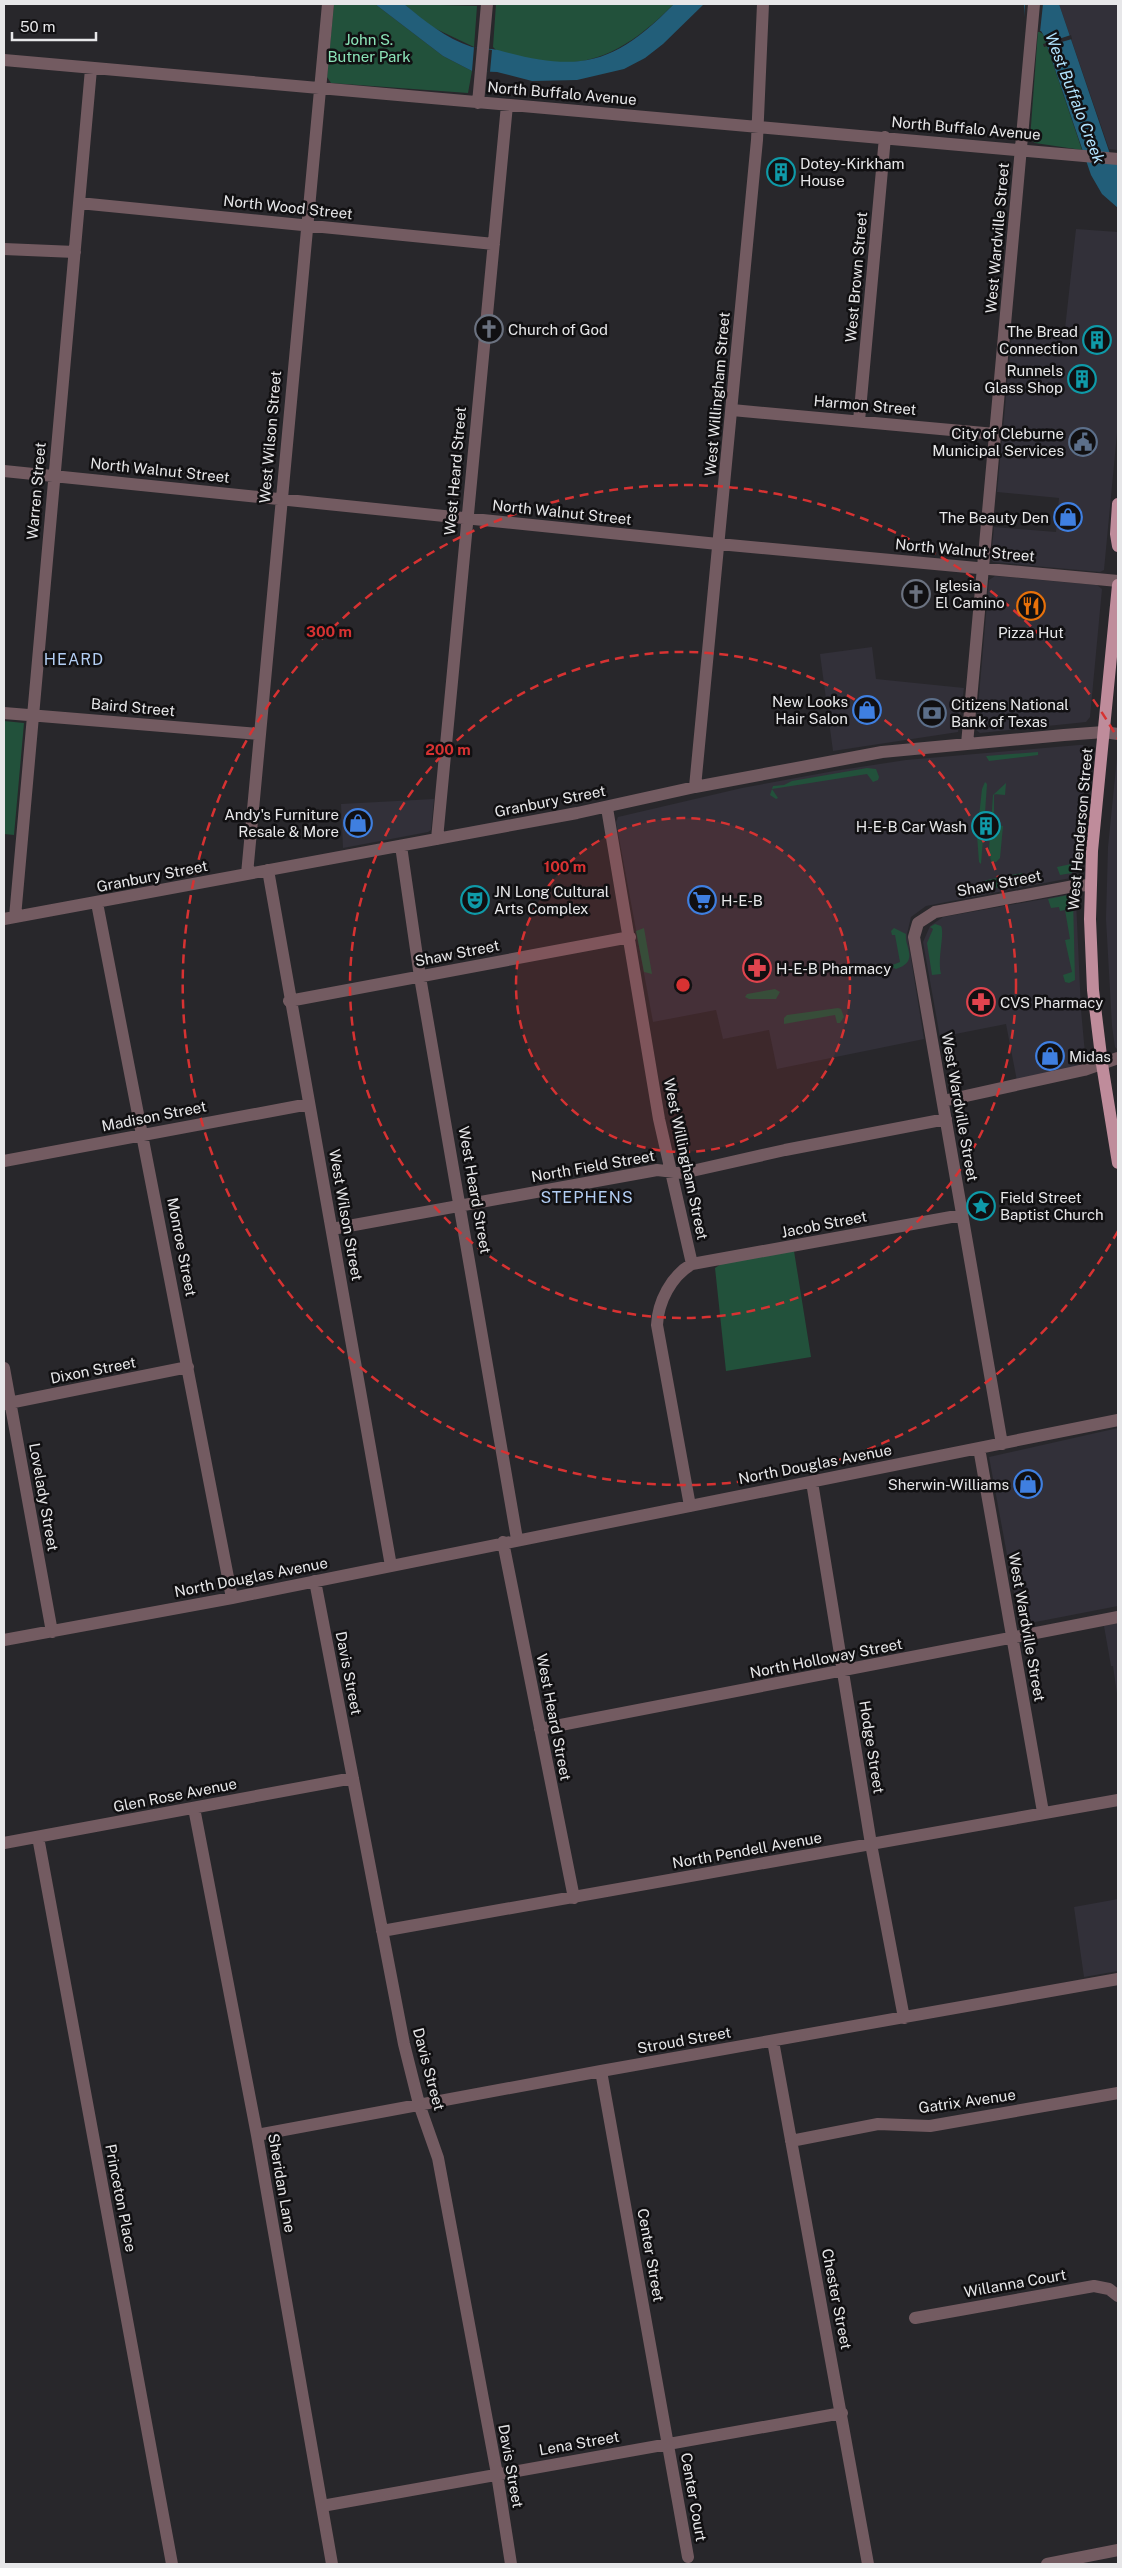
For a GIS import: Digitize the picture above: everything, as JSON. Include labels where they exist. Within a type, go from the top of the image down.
[{"type":"main road","points":[[1118,504],[1116,534],[1118,546]]},
{"type":"main road","name":"West Henderson Street","points":[[1118,585],[1090,885],[1090,953],[1102,1064],[1118,1163]]},
{"type":"street","name":"West Wilson Street","points":[[247,874],[328,4]]},
{"type":"street","points":[[478,103],[487,4]]},
{"type":"street","name":"West Willingham Street","points":[[695,787],[758,126],[763,4]]},
{"type":"street","name":"West Wardville Street","points":[[967,744],[1034,4]]},
{"type":"street","name":"North Buffalo Avenue","points":[[4,60],[478,103],[1021,149],[1116,159]]},
{"type":"street","name":"Warren Street","points":[[9,918],[32,715],[91,69]]},
{"type":"street","name":"West Heard Street","points":[[437,840],[507,105]]},
{"type":"street","name":"West Brown Street","points":[[859,421],[885,137]]},
{"type":"street","name":"North Wood Street","points":[[79,203],[494,244]]},
{"type":"street","points":[[4,249],[75,252]]},
{"type":"street","name":"Harmon Street","points":[[732,410],[995,434]]},
{"type":"street","name":"North Walnut Street","points":[[4,471],[719,544],[1118,581]]},
{"type":"street","name":"Baird Street","points":[[4,713],[259,734]]},
{"type":"street","name":"Granbury Street","points":[[9,918],[607,808],[695,787],[882,752],[1104,732],[1118,734]]},
{"type":"street","name":"West Willingham Street","points":[[607,808],[630,937],[629,950],[633,974],[660,1119],[692,1264]]},
{"type":"street","name":"West Heard Street","points":[[401,846],[420,977],[462,1206],[517,1539]]},
{"type":"street","name":"West Wilson Street","points":[[268,870],[289,1001],[310,1104],[391,1566]]},
{"type":"street","name":"Shaw Street","points":[[918,923],[935,912],[1074,886],[1090,885]]},
{"type":"street","name":"Monroe Street","points":[[97,903],[232,1598]]},
{"type":"street","name":"West Wardville Street","points":[[918,923],[914,937],[1002,1444]]},
{"type":"street","name":"Shaw Street","points":[[289,1001],[630,937]]},
{"type":"street","points":[[943,1101],[1084,1070],[1118,1058]]},
{"type":"street","name":"Madison Street","points":[[4,1161],[310,1104]]},
{"type":"street","name":"North Field Street","points":[[332,1229],[657,1170],[682,1173],[785,1150],[946,1119]]},
{"type":"street","name":"Jacob Street","points":[[692,1264],[962,1215]]},
{"type":"street","points":[[690,1506],[657,1325],[658,1311],[664,1297],[683,1269],[692,1264]]},
{"type":"street","name":"Dixon Street","points":[[7,1404],[188,1367]]},
{"type":"street","name":"Lovelady Street","points":[[4,1368],[7,1404],[52,1632]]},
{"type":"street","name":"North Douglas Avenue","points":[[4,1640],[232,1598],[517,1539],[1118,1420]]},
{"type":"street","name":"West Wardville Street","points":[[979,1448],[1044,1812]]},
{"type":"street","name":"Hodge Street","points":[[812,1482],[871,1844],[904,2018]]},
{"type":"street","name":"West Heard Street","points":[[504,1542],[574,1898]]},
{"type":"street","name":"Davis Street","points":[[315,1581],[404,2044],[419,2104],[438,2158],[497,2474],[511,2564]]},
{"type":"street","name":"North Holloway Street","points":[[540,1729],[1118,1617]]},
{"type":"street","name":"Glen Rose Avenue","points":[[4,1843],[353,1778]]},
{"type":"street","name":"North Pendell Avenue","points":[[382,1932],[1118,1800]]},
{"type":"street","name":"Sheridan Lane","points":[[194,1808],[257,2135],[332,2564]]},
{"type":"street","name":"Princeton Place","points":[[38,1837],[172,2564]]},
{"type":"street","name":"Stroud Street","points":[[257,2135],[601,2071],[1118,1979]]},
{"type":"street","name":"Chester Street","points":[[773,2041],[868,2564]]},
{"type":"street","name":"Center Street","points":[[601,2071],[668,2444]]},
{"type":"street","name":"Gatrix Avenue","points":[[791,2140],[878,2124],[930,2126],[1118,2093]]},
{"type":"street","name":"Willanna Court","points":[[915,2318],[1085,2287],[1102,2287],[1118,2296]]},
{"type":"street","name":"Lena Street","points":[[322,2506],[842,2413]]},
{"type":"street","name":"Center Court","points":[[668,2444],[688,2556]]},
{"type":"street","points":[[1047,2564],[1118,2550]]},
{"type":"shaded area","points":[[1059,4],[1118,4],[1118,150],[1109,149]]},
{"type":"shaded area","points":[[1076,229],[1118,232],[1118,423],[1104,570],[1100,572],[993,562],[991,559],[994,527],[1056,532],[1059,498],[997,492],[1012,333],[1064,338]]},
{"type":"shaded area","points":[[995,576],[1097,585],[1102,589],[1090,717],[1086,722],[980,733],[976,730],[989,580]]},
{"type":"shaded area","points":[[872,647],[876,679],[964,688],[958,732],[833,751],[820,654]]},
{"type":"shaded area","points":[[1083,745],[1087,750],[1076,877],[926,906],[911,917],[907,934],[924,1039],[777,1069],[769,1030],[723,1039],[716,1010],[653,1022],[616,822],[618,817],[742,788],[834,771],[906,760]]},
{"type":"shaded area","points":[[1118,748],[1118,1050],[1115,1047],[1112,1026],[1106,919],[1108,847]]},
{"type":"shaded area","points":[[434,799],[431,830],[428,832],[343,848],[341,804]]},
{"type":"shaded area","points":[[1071,894],[1076,900],[1081,1010],[1086,1064],[1017,1081],[1006,1024],[940,1037],[923,942],[930,926],[943,917]]},
{"type":"shaded area","points":[[1118,1428],[1118,1606],[1020,1625],[989,1457]]},
{"type":"shaded area","points":[[1118,1623],[1118,1701],[1113,1666],[1111,1666],[1104,1626]]},
{"type":"shaded area","points":[[1118,1899],[1118,1971],[1084,1977],[1074,1907]]},
{"type":"green space","name":"John S. Butner Park","points":[[334,4],[375,4],[443,56],[472,71],[468,93],[331,83],[327,77]]},
{"type":"green space","points":[[404,4],[477,6],[474,47],[430,26]]},
{"type":"green space","points":[[496,4],[674,4],[633,39],[613,51],[593,58],[572,62],[549,62],[524,58],[496,50],[493,47]]},
{"type":"green space","points":[[1038,31],[1043,34],[1082,150],[1035,143],[1030,139]]},
{"type":"green space","points":[[4,721],[24,723],[14,835],[4,834]]},
{"type":"green space","points":[[1038,752],[1038,755],[989,761],[986,756]]},
{"type":"green space","points":[[867,768],[876,769],[879,777],[878,780],[873,782],[867,774],[772,789],[773,786],[784,785],[792,781]]},
{"type":"green space","points":[[985,782],[987,784],[985,813],[981,813],[979,836],[979,838],[983,839],[981,864],[979,862],[977,835],[982,789]]},
{"type":"green space","points":[[1006,783],[1005,795],[994,794]]},
{"type":"green space","points":[[772,789],[778,798],[776,799],[770,795]]},
{"type":"green space","points":[[994,794],[994,824],[1003,826],[1000,858],[996,862],[991,862],[989,849]]},
{"type":"green space","points":[[1071,864],[1072,873],[1060,875],[1057,867]]},
{"type":"green space","points":[[1022,873],[1031,881],[986,890],[982,886],[982,882],[987,880]]},
{"type":"green space","points":[[1068,895],[1073,898],[1075,980],[1069,983],[1065,982],[1063,975],[1072,972],[1065,940],[1070,939],[1065,910],[1060,911],[1059,907],[1051,908],[1048,899]]},
{"type":"green space","points":[[935,924],[941,926],[942,929],[941,974],[932,975],[927,943],[933,929],[930,927]]},
{"type":"green space","points":[[644,928],[652,974],[644,972],[636,931]]},
{"type":"green space","points":[[894,928],[906,934],[909,953],[907,962],[896,969],[890,966],[900,962],[895,935],[892,935],[891,931]]},
{"type":"green space","points":[[775,989],[780,992],[776,999],[749,999],[745,997],[747,994]]},
{"type":"green space","points":[[841,1009],[844,1017],[840,1023],[837,1023],[835,1015],[784,1024],[784,1018],[787,1015]]},
{"type":"green space","points":[[794,1251],[811,1357],[726,1371],[715,1268],[721,1264]]},
{"type":"water","points":[[375,4],[404,4],[444,34],[472,47],[495,49],[552,61],[574,62],[614,51],[633,40],[674,4],[704,4],[663,44],[645,58],[624,69],[577,80],[532,81],[497,72],[472,71],[443,56]]},
{"type":"water","name":"West Buffalo Creek","points":[[1024,4],[1059,4],[1110,154],[1118,165],[1118,208],[1102,194],[1091,175],[1043,34],[1041,31],[1025,30]]},
{"type":"pier","points":[[1025,4],[1043,4],[1040,32],[1023,31]]},
{"type":"pier","points":[[1071,35],[1072,39],[1044,47],[1043,44]]},
{"type":"pier","points":[[474,47],[492,50],[490,72],[472,71]]},
{"type":"place","name":"Dotey-Kirkham House","points":[[781,172]]},
{"type":"place","name":"Church of God","points":[[489,329]]},
{"type":"place","name":"The Bread Connection","points":[[1097,340]]},
{"type":"place","name":"Runnels Glass Shop","points":[[1082,379]]},
{"type":"place","name":"City of Cleburne Municipal Services","points":[[1083,442]]},
{"type":"place","name":"The Beauty Den","points":[[1068,517]]},
{"type":"place","name":"Iglesia El Camino","points":[[916,594]]},
{"type":"place","name":"Pizza Hut","points":[[1031,606]]},
{"type":"place","name":"New Looks Hair Salon","points":[[867,710]]},
{"type":"place","name":"Citizens National Bank of Texas","points":[[932,713]]},
{"type":"place","name":"Andy's Furniture Resale & More","points":[[358,823]]},
{"type":"place","name":"H-E-B Car Wash","points":[[986,826]]},
{"type":"place","name":"JN Long Cultural Arts Complex","points":[[475,900]]},
{"type":"place","name":"H-E-B","points":[[702,900]]},
{"type":"place","name":"H-E-B Pharmacy","points":[[757,968]]},
{"type":"place","name":"CVS Pharmacy","points":[[981,1002]]},
{"type":"place","name":"Midas","points":[[1050,1056]]},
{"type":"place","name":"Field Street Baptist Church","points":[[981,1206]]},
{"type":"place","name":"Sherwin-Williams","points":[[1028,1484]]},
{"type":"district","name":"HEARD","points":[[74,659]]},
{"type":"district","name":"STEPHENS","points":[[587,1197]]}]
